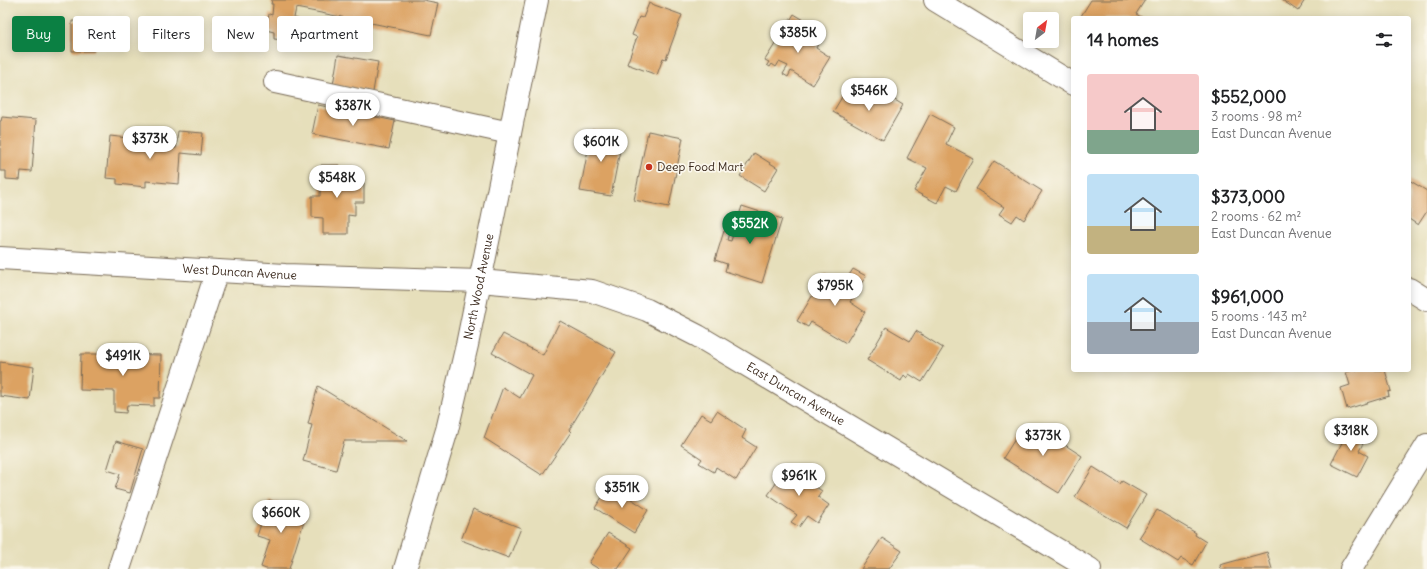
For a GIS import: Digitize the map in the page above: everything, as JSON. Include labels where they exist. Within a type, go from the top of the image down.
[{"type":"street","name":"North Wood Avenue","points":[[405,569],[447,430],[467,345],[537,0]]},
{"type":"street","points":[[935,0],[1071,83]]},
{"type":"street","points":[[274,82],[510,133]]},
{"type":"street","name":"West Duncan Avenue","points":[[0,258],[292,275],[480,281]]},
{"type":"street","points":[[119,569],[217,271]]},
{"type":"street","name":"East Duncan Avenue","points":[[480,281],[592,291],[647,310],[698,336],[1090,569]]},
{"type":"street","points":[[1411,290],[1427,300]]},
{"type":"street","points":[[1351,569],[1427,445]]},
{"type":"building","points":[[272,0],[423,0],[438,3],[431,35],[373,23],[373,16],[336,16],[296,8],[294,16],[277,16],[277,39],[274,39],[274,32],[269,31],[269,16],[269,14],[272,15],[273,4],[271,4]]},
{"type":"building","points":[[1091,0],[1145,0],[1136,14],[1140,16],[1081,16]]},
{"type":"building","points":[[1282,0],[1305,0],[1298,11]]},
{"type":"building","points":[[649,3],[682,15],[666,59],[663,58],[657,75],[627,64],[637,37],[632,35],[639,17],[643,18]]},
{"type":"building","points":[[794,14],[804,20],[794,36],[808,44],[811,40],[818,44],[816,48],[830,57],[813,85],[791,71],[788,77],[783,74],[788,66],[779,62],[776,67],[772,64],[770,67],[767,65],[769,62],[765,60]]},
{"type":"building","points":[[72,21],[73,21],[73,51]]},
{"type":"building","points":[[338,55],[378,62],[373,92],[333,85]]},
{"type":"building","points":[[848,87],[858,93],[859,90],[880,103],[885,94],[903,105],[883,140],[833,112]]},
{"type":"building","points":[[318,105],[395,121],[389,149],[312,134]]},
{"type":"building","points":[[930,114],[954,127],[946,144],[973,158],[956,191],[946,186],[937,203],[914,191],[927,168],[907,158]]},
{"type":"building","points":[[2,117],[36,120],[32,172],[21,171],[20,180],[6,179],[6,171],[0,171],[0,121]]},
{"type":"building","points":[[592,129],[623,135],[611,196],[580,191]]},
{"type":"building","points":[[178,131],[203,133],[201,155],[181,153],[179,184],[146,181],[146,187],[117,184],[117,179],[106,178],[110,136],[128,138],[127,144],[176,148]]},
{"type":"building","points":[[648,131],[683,138],[669,207],[634,200]]},
{"type":"building","points":[[754,153],[778,168],[764,191],[740,176]]},
{"type":"building","points":[[994,161],[1042,191],[1024,220],[1017,215],[1012,222],[999,214],[1004,207],[976,189]]},
{"type":"building","points":[[321,165],[339,165],[339,172],[356,173],[355,183],[364,183],[364,202],[355,202],[355,216],[348,215],[348,234],[323,234],[323,218],[312,217],[312,196],[320,196]]},
{"type":"building","points":[[1411,181],[1427,191],[1427,211],[1418,225],[1411,220]]},
{"type":"building","points":[[742,206],[782,219],[762,283],[725,271],[727,264],[715,260],[724,231],[729,233],[727,240],[731,241]]},
{"type":"building","points":[[853,269],[866,276],[850,302],[865,312],[846,343],[811,322],[808,327],[797,321],[825,275],[843,285]]},
{"type":"building","points":[[560,321],[616,352],[569,430],[571,432],[542,475],[484,438],[503,387],[520,398],[532,375],[492,353],[503,334],[543,355]]},
{"type":"building","points":[[886,327],[910,341],[916,331],[943,348],[922,382],[909,374],[907,378],[904,375],[901,381],[867,360]]},
{"type":"building","points":[[100,350],[111,350],[111,354],[161,355],[160,398],[154,398],[154,406],[127,405],[126,413],[114,412],[114,391],[80,390],[81,354],[100,354]]},
{"type":"building","points":[[0,362],[34,367],[30,400],[0,396]]},
{"type":"building","points":[[1346,372],[1386,372],[1391,391],[1388,392],[1389,396],[1347,409],[1341,388],[1350,385]]},
{"type":"building","points":[[318,386],[407,441],[344,441],[336,470],[303,461],[312,425],[308,424]]},
{"type":"building","points":[[717,411],[746,430],[742,438],[756,447],[736,480],[716,467],[714,472],[699,463],[702,459],[681,445],[701,414],[711,420]]},
{"type":"building","points":[[1043,424],[1059,434],[1056,439],[1082,456],[1059,493],[1003,458],[1022,428],[1036,436]]},
{"type":"building","points":[[1351,425],[1368,434],[1359,451],[1368,456],[1357,477],[1331,464]]},
{"type":"building","points":[[116,441],[143,449],[130,493],[115,489],[120,474],[107,470]]},
{"type":"building","points":[[787,467],[822,491],[818,497],[829,505],[817,523],[807,516],[799,527],[791,522],[797,515],[768,495]]},
{"type":"building","points":[[1093,467],[1120,484],[1122,481],[1146,495],[1126,528],[1075,497]]},
{"type":"building","points":[[610,485],[648,510],[634,533],[595,508]]},
{"type":"building","points":[[269,500],[307,512],[289,569],[266,569],[261,567],[270,540],[257,536]]},
{"type":"building","points":[[473,509],[521,528],[509,558],[461,540]]},
{"type":"building","points":[[1157,510],[1196,533],[1195,535],[1206,542],[1193,565],[1181,558],[1178,562],[1139,538]]},
{"type":"building","points":[[608,533],[632,548],[618,569],[599,569],[589,563]]},
{"type":"building","points":[[882,538],[902,551],[889,569],[861,569]]},
{"type":"building","points":[[1267,552],[1272,569],[1221,569],[1220,565]]},
{"type":"place","name":"Deep Food Mart","points":[[649,167]]}]
